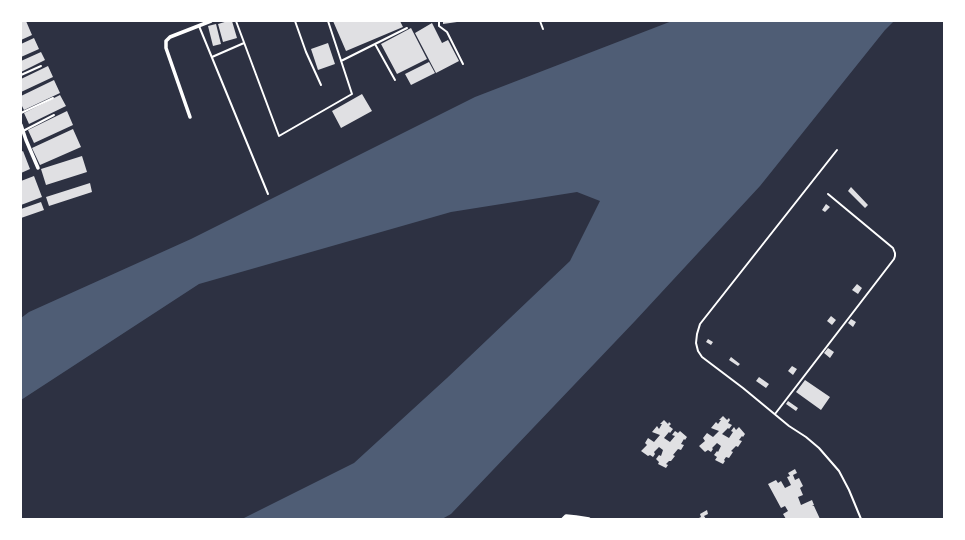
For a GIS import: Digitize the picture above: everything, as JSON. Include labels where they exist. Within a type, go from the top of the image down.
[{"type":"street","points":[[190,117],[166,48],[166,41],[170,37],[211,21]]},
{"type":"street","points":[[21,125],[38,168]]},
{"type":"street","points":[[563,519],[566,516],[589,519]]},
{"type":"lane","points":[[236,21],[279,136],[352,94],[328,21]]},
{"type":"lane","points":[[295,21],[320,85]]},
{"type":"lane","points":[[439,21],[440,26],[447,32],[463,64]]},
{"type":"lane","points":[[540,21],[543,29]]},
{"type":"lane","points":[[199,26],[268,194]]},
{"type":"lane","points":[[341,61],[407,28]]},
{"type":"lane","points":[[212,57],[244,43]]},
{"type":"lane","points":[[375,44],[395,80]]},
{"type":"lane","points":[[21,75],[41,66]]},
{"type":"lane","points":[[21,113],[53,98]]},
{"type":"lane","points":[[23,131],[54,115]]},
{"type":"lane","points":[[837,150],[700,324],[696,343],[698,351],[702,356],[744,388],[789,426],[810,441],[831,461],[839,471],[849,490],[861,519]]},
{"type":"lane","points":[[775,414],[895,256],[893,248],[828,194]]},
{"type":"water","points":[[672,21],[894,21],[885,30],[760,186],[635,321],[451,514],[442,519],[242,519],[354,463],[447,378],[570,261],[600,201],[577,192],[451,212],[199,284],[21,400],[21,318],[29,312],[191,239],[475,97]]},
{"type":"building","points":[[26,21],[32,35],[21,40],[21,22]]},
{"type":"building","points":[[232,21],[237,38],[223,42],[218,24]]},
{"type":"building","points":[[333,21],[400,21],[403,27],[346,51]]},
{"type":"building","points":[[443,21],[457,21],[457,22],[443,24]]},
{"type":"building","points":[[432,23],[442,43],[448,40],[459,61],[436,73],[415,33]]},
{"type":"building","points":[[216,24],[221,44],[213,46],[208,26]]},
{"type":"building","points":[[411,28],[427,59],[397,74],[381,44]]},
{"type":"building","points":[[34,38],[39,49],[21,57],[21,44]]},
{"type":"building","points":[[328,43],[335,64],[318,70],[311,49]]},
{"type":"building","points":[[41,52],[45,60],[21,72],[21,61]]},
{"type":"building","points":[[429,62],[435,73],[411,85],[405,74]]},
{"type":"building","points":[[48,66],[53,77],[21,92],[21,79]]},
{"type":"building","points":[[54,80],[60,93],[24,110],[21,104],[21,96]]},
{"type":"building","points":[[362,94],[372,111],[341,128],[332,111]]},
{"type":"building","points":[[60,95],[66,106],[29,124],[24,113]]},
{"type":"building","points":[[67,111],[73,125],[34,143],[28,130]]},
{"type":"building","points":[[73,129],[81,147],[40,165],[32,148]]},
{"type":"building","points":[[23,151],[30,169],[21,173],[21,152]]},
{"type":"building","points":[[82,156],[87,172],[46,185],[41,169]]},
{"type":"building","points":[[34,176],[42,197],[21,205],[21,181]]},
{"type":"building","points":[[90,183],[92,192],[49,206],[46,197]]},
{"type":"building","points":[[851,187],[868,205],[865,208],[848,191]]},
{"type":"building","points":[[41,202],[44,210],[21,218],[21,209]]},
{"type":"building","points":[[826,204],[830,207],[825,212],[822,210]]},
{"type":"building","points":[[857,284],[862,288],[858,294],[852,290]]},
{"type":"building","points":[[831,316],[836,320],[832,325],[827,321]]},
{"type":"building","points":[[851,319],[856,322],[853,327],[848,323]]},
{"type":"building","points":[[708,339],[713,342],[711,345],[706,342]]},
{"type":"building","points":[[828,348],[834,352],[830,358],[824,353]]},
{"type":"building","points":[[731,357],[740,364],[738,366],[729,360]]},
{"type":"building","points":[[792,366],[797,369],[793,375],[788,371]]},
{"type":"building","points":[[759,377],[769,384],[766,388],[756,381]]},
{"type":"building","points":[[805,380],[830,397],[821,410],[796,392]]},
{"type":"building","points":[[788,401],[798,408],[796,411],[786,404]]},
{"type":"building","points":[[723,416],[727,420],[729,418],[730,420],[728,423],[732,425],[722,434],[729,438],[734,427],[736,430],[739,427],[745,434],[739,440],[742,441],[738,447],[736,446],[731,451],[733,452],[729,458],[726,457],[723,464],[715,460],[717,457],[714,455],[717,451],[718,452],[721,446],[717,443],[712,448],[713,449],[711,452],[708,450],[705,452],[699,446],[705,441],[703,438],[707,433],[713,437],[719,431],[711,428],[716,422],[718,424],[721,420],[719,420]]},
{"type":"building","points":[[664,420],[668,424],[669,422],[671,424],[669,426],[673,429],[664,438],[670,442],[675,436],[672,435],[675,431],[678,433],[680,431],[687,437],[681,444],[684,445],[681,450],[678,449],[673,455],[675,456],[666,464],[668,465],[666,468],[658,464],[659,462],[656,459],[659,455],[661,456],[663,450],[659,447],[654,452],[655,454],[653,457],[650,455],[648,456],[641,451],[647,445],[645,443],[648,438],[654,442],[660,435],[652,432],[657,426],[659,429],[662,424],[660,424]]},
{"type":"building","points":[[795,469],[797,473],[793,475],[795,480],[799,478],[803,486],[800,488],[803,495],[798,497],[801,505],[812,500],[814,505],[812,506],[814,506],[820,519],[786,519],[783,514],[788,511],[785,506],[781,508],[768,484],[776,480],[778,483],[781,481],[785,488],[791,485],[787,477],[790,476],[788,473]]},
{"type":"building","points":[[707,510],[708,514],[704,516],[706,519],[697,519],[701,517],[700,514]]}]
